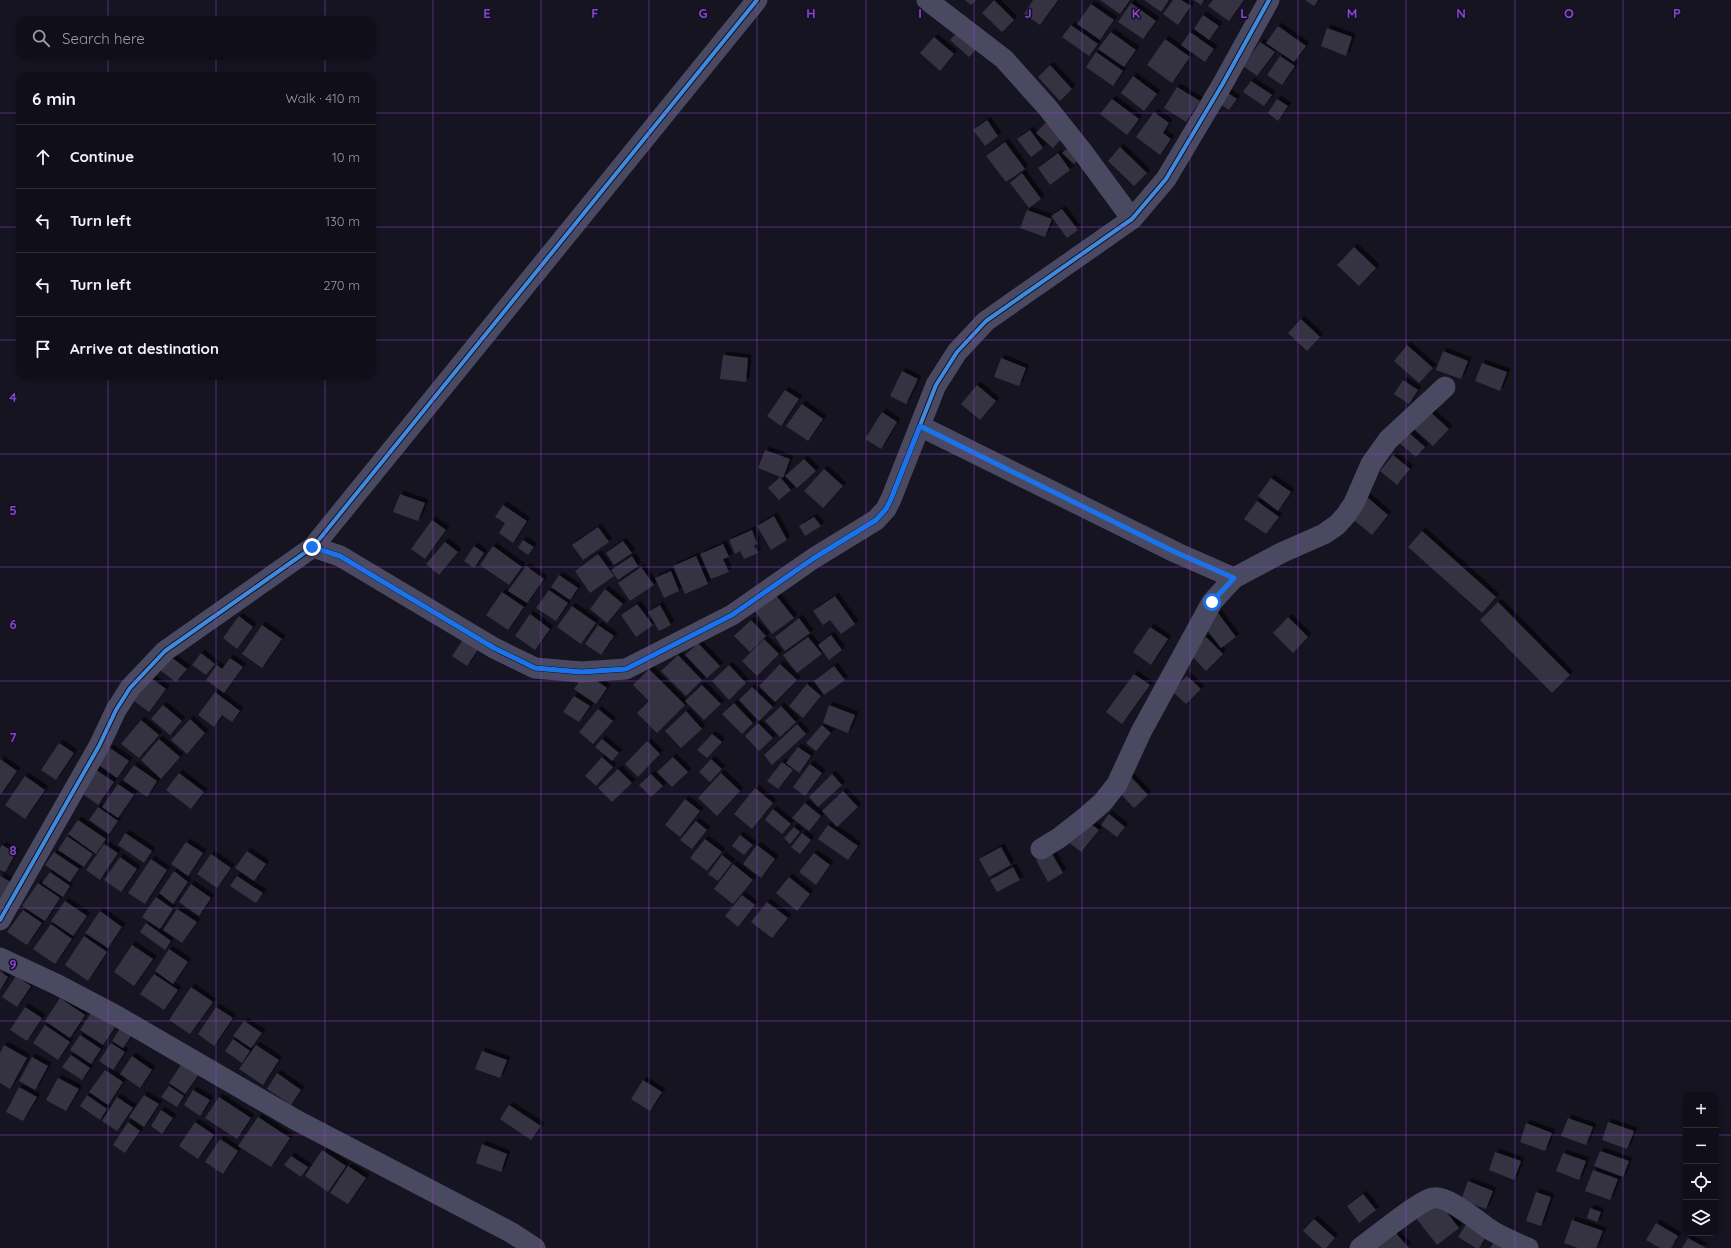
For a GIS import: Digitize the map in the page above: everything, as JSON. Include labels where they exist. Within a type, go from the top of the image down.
[{"type":"street","points":[[0,920],[99,746],[116,710],[130,688],[165,651],[312,547],[757,0]]},
{"type":"street","points":[[927,0],[1004,59],[1047,107],[1082,150],[1132,219]]},
{"type":"street","points":[[312,547],[340,556],[494,648],[535,668],[581,672],[626,669],[732,615],[814,558],[876,520],[886,509],[936,386],[957,352],[986,321],[1132,219],[1166,180],[1222,85],[1268,0]]},
{"type":"street","points":[[1041,849],[1059,838],[1103,802],[1117,784],[1141,732],[1212,602],[1234,578],[1281,553],[1324,534],[1337,525],[1354,503],[1371,464],[1388,440],[1445,387]]},
{"type":"street","points":[[920,426],[1170,550],[1234,578]]},
{"type":"street","points":[[0,958],[58,985],[296,1120],[500,1227],[535,1248]]},
{"type":"street","points":[[1360,1248],[1417,1207],[1436,1197],[1453,1204],[1492,1231],[1528,1248]]},
{"type":"building","points":[[965,0],[976,0],[971,5]]},
{"type":"building","points":[[994,0],[1014,20],[1002,32],[982,13]]},
{"type":"building","points":[[1033,0],[1058,0],[1040,25],[1024,14]]},
{"type":"building","points":[[1100,0],[1130,0],[1120,14]]},
{"type":"building","points":[[1144,0],[1169,0],[1161,12]]},
{"type":"building","points":[[1173,0],[1181,0],[1191,6],[1178,25],[1163,14]]},
{"type":"building","points":[[1194,0],[1204,0],[1201,5]]},
{"type":"building","points":[[1213,0],[1244,0],[1229,21],[1208,6]]},
{"type":"building","points":[[1305,0],[1318,0],[1314,6]]},
{"type":"building","points":[[1131,3],[1156,21],[1143,39],[1118,22]]},
{"type":"building","points":[[1091,4],[1114,20],[1100,40],[1077,24]]},
{"type":"building","points":[[1203,15],[1219,26],[1209,40],[1194,29]]},
{"type":"building","points":[[1071,25],[1098,44],[1089,56],[1062,37]]},
{"type":"building","points":[[1278,26],[1306,46],[1294,62],[1266,43]]},
{"type":"building","points":[[962,27],[981,44],[969,57],[950,40]]},
{"type":"building","points":[[1327,28],[1352,37],[1346,56],[1321,46]]},
{"type":"building","points":[[1111,32],[1136,50],[1124,67],[1098,49]]},
{"type":"building","points":[[1190,32],[1214,49],[1205,62],[1181,45]]},
{"type":"building","points":[[934,37],[954,54],[940,71],[920,53]]},
{"type":"building","points":[[1165,39],[1190,57],[1172,83],[1147,65]]},
{"type":"building","points":[[1260,42],[1275,52],[1257,76],[1243,66]]},
{"type":"building","points":[[1096,52],[1123,71],[1113,86],[1086,67]]},
{"type":"building","points":[[1280,56],[1295,66],[1282,85],[1267,75]]},
{"type":"building","points":[[1050,65],[1072,89],[1060,101],[1038,77]]},
{"type":"building","points":[[1133,76],[1157,94],[1144,111],[1121,93]]},
{"type":"building","points":[[1251,81],[1272,95],[1264,106],[1243,92]]},
{"type":"building","points":[[1177,87],[1200,101],[1186,122],[1164,108]]},
{"type":"building","points":[[1225,91],[1237,99],[1229,110],[1217,102]]},
{"type":"building","points":[[1112,99],[1139,119],[1127,135],[1100,114]]},
{"type":"building","points":[[1277,99],[1288,106],[1278,121],[1268,113]]},
{"type":"building","points":[[1154,112],[1169,123],[1163,133],[1171,139],[1160,155],[1136,137]]},
{"type":"building","points":[[987,120],[998,136],[985,146],[973,130]]},
{"type":"building","points":[[1048,120],[1064,136],[1053,148],[1036,133]]},
{"type":"building","points":[[1030,130],[1043,148],[1031,157],[1017,139]]},
{"type":"building","points":[[1005,142],[1025,169],[1006,182],[986,156]]},
{"type":"building","points":[[1069,147],[1080,158],[1074,164],[1062,153]]},
{"type":"building","points":[[1120,147],[1147,173],[1134,186],[1108,161]]},
{"type":"building","points":[[1058,153],[1070,170],[1050,185],[1038,168]]},
{"type":"building","points":[[1022,173],[1041,199],[1029,208],[1010,183]]},
{"type":"building","points":[[1062,209],[1078,230],[1067,238],[1051,216]]},
{"type":"building","points":[[1027,210],[1052,219],[1045,237],[1020,228]]},
{"type":"building","points":[[1354,247],[1376,268],[1359,286],[1337,265]]},
{"type":"building","points":[[1301,319],[1320,337],[1307,351],[1288,333]]},
{"type":"building","points":[[1407,345],[1433,368],[1419,383],[1394,361]]},
{"type":"building","points":[[1443,351],[1468,361],[1461,379],[1436,370]]},
{"type":"building","points":[[723,355],[748,358],[746,382],[720,379]]},
{"type":"building","points":[[1001,358],[1026,368],[1019,386],[994,377]]},
{"type":"building","points":[[1482,363],[1507,372],[1500,391],[1475,381]]},
{"type":"building","points":[[902,371],[918,379],[906,404],[890,396]]},
{"type":"building","points":[[1403,380],[1418,390],[1409,404],[1394,394]]},
{"type":"building","points":[[977,385],[996,401],[980,420],[961,404]]},
{"type":"building","points":[[785,390],[799,399],[781,426],[767,416]]},
{"type":"building","points":[[802,404],[823,419],[808,441],[786,426]]},
{"type":"building","points":[[1428,410],[1449,429],[1433,446],[1412,427]]},
{"type":"building","points":[[882,412],[897,422],[881,449],[865,439]]},
{"type":"building","points":[[1407,431],[1425,447],[1416,457],[1398,442]]},
{"type":"building","points":[[765,450],[790,459],[783,478],[758,468]]},
{"type":"building","points":[[1393,455],[1410,469],[1397,485],[1380,471]]},
{"type":"building","points":[[804,459],[816,471],[797,488],[785,476]]},
{"type":"building","points":[[824,469],[843,486],[823,508],[804,491]]},
{"type":"building","points":[[780,477],[791,490],[779,500],[768,488]]},
{"type":"building","points":[[1271,478],[1291,492],[1278,511],[1258,496]]},
{"type":"building","points":[[400,494],[425,503],[418,521],[393,512]]},
{"type":"building","points":[[1367,497],[1388,515],[1372,535],[1350,517]]},
{"type":"building","points":[[1257,501],[1279,517],[1266,534],[1244,519]]},
{"type":"building","points":[[503,505],[527,521],[513,543],[499,533],[505,523],[495,517]]},
{"type":"building","points":[[774,516],[787,540],[771,550],[757,526]]},
{"type":"building","points":[[814,517],[821,526],[805,536],[799,526]]},
{"type":"building","points":[[432,520],[446,530],[425,559],[411,549]]},
{"type":"building","points":[[598,527],[609,542],[583,560],[572,545]]},
{"type":"building","points":[[752,530],[757,544],[754,545],[758,553],[744,559],[740,551],[735,554],[729,540]]},
{"type":"building","points":[[1422,531],[1496,597],[1482,613],[1408,547]]},
{"type":"building","points":[[523,540],[534,547],[528,555],[518,548]]},
{"type":"building","points":[[623,541],[632,553],[614,565],[606,553]]},
{"type":"building","points":[[445,542],[458,552],[439,575],[426,564]]},
{"type":"building","points":[[723,544],[729,557],[723,559],[729,572],[711,579],[700,554]]},
{"type":"building","points":[[474,546],[484,553],[474,568],[464,561]]},
{"type":"building","points":[[493,546],[522,567],[509,585],[480,565]]},
{"type":"building","points":[[598,554],[614,576],[590,593],[575,571]]},
{"type":"building","points":[[632,556],[638,566],[618,580],[611,570]]},
{"type":"building","points":[[696,556],[708,584],[685,594],[673,566]]},
{"type":"building","points":[[526,566],[544,579],[527,603],[508,591]]},
{"type":"building","points":[[641,567],[654,585],[630,601],[618,583]]},
{"type":"building","points":[[671,571],[679,591],[664,598],[655,578]]},
{"type":"building","points":[[559,575],[578,588],[570,600],[551,587]]},
{"type":"building","points":[[605,589],[623,604],[607,623],[590,609]]},
{"type":"building","points":[[549,590],[568,603],[556,621],[536,608]]},
{"type":"building","points":[[502,592],[524,607],[508,630],[486,615]]},
{"type":"building","points":[[774,593],[794,618],[772,634],[753,609]]},
{"type":"building","points":[[835,596],[855,624],[841,634],[830,620],[823,625],[813,611]]},
{"type":"building","points":[[1498,602],[1570,675],[1552,693],[1480,620]]},
{"type":"building","points":[[637,604],[653,625],[636,637],[621,615]]},
{"type":"building","points":[[660,605],[671,625],[659,631],[648,612]]},
{"type":"building","points":[[572,606],[596,623],[581,644],[557,627]]},
{"type":"building","points":[[1218,613],[1236,637],[1221,648],[1203,625]]},
{"type":"building","points":[[530,614],[550,629],[535,650],[515,636]]},
{"type":"building","points":[[239,616],[253,627],[237,649],[223,638]]},
{"type":"building","points":[[1288,617],[1308,637],[1293,653],[1273,633]]},
{"type":"building","points":[[799,618],[810,633],[785,651],[775,637]]},
{"type":"building","points":[[751,620],[766,636],[750,652],[734,636]]},
{"type":"building","points":[[262,625],[282,639],[262,668],[242,654]]},
{"type":"building","points":[[598,625],[614,636],[601,655],[585,644]]},
{"type":"building","points":[[1150,627],[1168,639],[1151,665],[1133,652]]},
{"type":"building","points":[[831,635],[842,650],[829,660],[818,645]]},
{"type":"building","points":[[808,637],[822,654],[797,673],[783,655]]},
{"type":"building","points":[[1206,637],[1223,654],[1206,671],[1189,653]]},
{"type":"building","points":[[464,638],[479,648],[467,666],[452,656]]},
{"type":"building","points":[[764,639],[779,654],[757,676],[742,661]]},
{"type":"building","points":[[698,643],[720,666],[707,678],[685,655]]},
{"type":"building","points":[[201,653],[215,664],[206,675],[192,665]]},
{"type":"building","points":[[678,655],[702,680],[686,696],[661,671]]},
{"type":"building","points":[[171,657],[187,669],[176,682],[161,671]]},
{"type":"building","points":[[230,658],[243,667],[224,693],[206,680],[217,665],[222,669]]},
{"type":"building","points":[[780,664],[797,680],[775,702],[759,686]]},
{"type":"building","points":[[729,665],[746,683],[729,700],[712,681]]},
{"type":"building","points":[[834,666],[845,680],[824,695],[814,681]]},
{"type":"building","points":[[649,669],[685,705],[657,733],[637,713],[649,701],[633,685]]},
{"type":"building","points":[[585,673],[607,688],[596,704],[574,689]]},
{"type":"building","points":[[1134,674],[1150,685],[1122,724],[1106,712]]},
{"type":"building","points":[[147,675],[166,689],[149,712],[130,698]]},
{"type":"building","points":[[1187,676],[1201,689],[1186,704],[1172,691]]},
{"type":"building","points":[[807,684],[821,696],[803,718],[789,706]]},
{"type":"building","points":[[702,685],[721,704],[704,720],[685,701]]},
{"type":"building","points":[[752,687],[773,707],[759,721],[739,700]]},
{"type":"building","points":[[215,692],[240,711],[232,722],[222,715],[214,727],[198,715]]},
{"type":"building","points":[[574,696],[590,706],[579,722],[563,712]]},
{"type":"building","points":[[734,703],[753,723],[742,734],[722,714]]},
{"type":"building","points":[[163,705],[182,721],[170,735],[151,719]]},
{"type":"building","points":[[829,705],[855,715],[848,733],[823,723]]},
{"type":"building","points":[[781,706],[796,722],[780,737],[765,721]]},
{"type":"building","points":[[598,709],[613,721],[593,744],[579,732]]},
{"type":"building","points":[[686,711],[702,729],[681,748],[665,731]]},
{"type":"building","points":[[190,719],[205,733],[187,754],[171,740]]},
{"type":"building","points":[[141,720],[159,735],[139,758],[121,744]]},
{"type":"building","points":[[758,723],[773,738],[759,751],[745,736]]},
{"type":"building","points":[[797,724],[806,734],[772,765],[764,755]]},
{"type":"building","points":[[822,725],[831,733],[816,751],[806,743]]},
{"type":"building","points":[[712,734],[722,742],[707,758],[697,750]]},
{"type":"building","points":[[159,739],[180,757],[161,779],[141,760]]},
{"type":"building","points":[[602,739],[619,753],[612,761],[595,747]]},
{"type":"building","points":[[647,741],[660,754],[638,777],[625,764]]},
{"type":"building","points":[[59,743],[74,753],[56,780],[41,770]]},
{"type":"building","points":[[798,747],[811,756],[799,773],[786,763]]},
{"type":"building","points":[[110,748],[129,761],[117,778],[99,765]]},
{"type":"building","points":[[602,757],[613,767],[596,786],[585,776]]},
{"type":"building","points":[[673,757],[688,772],[672,787],[657,772]]},
{"type":"building","points":[[0,759],[17,771],[1,794],[0,794]]},
{"type":"building","points":[[711,759],[722,769],[710,782],[699,772]]},
{"type":"building","points":[[782,762],[793,770],[778,789],[767,781]]},
{"type":"building","points":[[810,764],[822,773],[805,796],[793,787]]},
{"type":"building","points":[[134,765],[157,781],[147,797],[123,780]]},
{"type":"building","points":[[95,769],[114,782],[98,805],[79,791]]},
{"type":"building","points":[[618,769],[632,783],[612,802],[598,788]]},
{"type":"building","points":[[179,773],[204,792],[191,809],[166,790]]},
{"type":"building","points":[[721,773],[740,791],[717,816],[698,798]]},
{"type":"building","points":[[651,774],[663,786],[651,797],[639,785]]},
{"type":"building","points":[[832,774],[842,785],[818,807],[809,797]]},
{"type":"building","points":[[25,776],[45,790],[25,819],[5,805]]},
{"type":"building","points":[[1131,777],[1148,795],[1134,808],[1117,790]]},
{"type":"building","points":[[118,784],[134,795],[118,818],[102,807]]},
{"type":"building","points":[[755,788],[773,803],[752,829],[734,814]]},
{"type":"building","points":[[843,791],[858,807],[837,827],[822,811]]},
{"type":"building","points":[[685,799],[700,811],[680,837],[665,825]]},
{"type":"building","points":[[805,803],[821,816],[809,831],[792,818]]},
{"type":"building","points":[[98,807],[118,821],[109,834],[89,820]]},
{"type":"building","points":[[773,809],[791,824],[782,834],[765,820]]},
{"type":"building","points":[[1109,814],[1125,827],[1117,837],[1101,825]]},
{"type":"building","points":[[1084,819],[1099,830],[1081,852],[1067,841]]},
{"type":"building","points":[[78,820],[106,839],[96,854],[68,834]]},
{"type":"building","points":[[696,821],[707,830],[692,849],[680,840]]},
{"type":"building","points":[[828,825],[858,846],[848,860],[818,839]]},
{"type":"building","points":[[794,827],[800,832],[790,844],[784,838]]},
{"type":"building","points":[[125,833],[152,851],[144,863],[118,845]]},
{"type":"building","points":[[802,833],[811,840],[800,854],[791,847]]},
{"type":"building","points":[[740,835],[753,845],[744,855],[732,846]]},
{"type":"building","points":[[67,836],[93,854],[84,867],[58,850]]},
{"type":"building","points":[[705,839],[722,852],[707,871],[690,858]]},
{"type":"building","points":[[186,842],[203,853],[188,876],[171,864]]},
{"type":"building","points":[[104,844],[118,853],[100,880],[86,870]]},
{"type":"building","points":[[2,845],[16,853],[5,872],[0,870],[0,848]]},
{"type":"building","points":[[757,845],[775,859],[761,878],[743,864]]},
{"type":"building","points":[[1001,847],[1011,865],[989,877],[979,859]]},
{"type":"building","points":[[247,851],[266,864],[254,881],[235,868]]},
{"type":"building","points":[[54,852],[79,869],[70,882],[45,865]]},
{"type":"building","points":[[1051,852],[1063,873],[1048,882],[1036,860]]},
{"type":"building","points":[[814,853],[830,865],[816,885],[799,872]]},
{"type":"building","points":[[211,854],[231,868],[217,888],[197,874]]},
{"type":"building","points":[[722,855],[732,863],[718,881],[708,874]]},
{"type":"building","points":[[120,857],[137,869],[121,892],[104,880]]},
{"type":"building","points":[[151,859],[167,870],[145,904],[128,893]]},
{"type":"building","points":[[733,864],[753,880],[733,904],[714,889]]},
{"type":"building","points":[[1013,867],[1020,880],[997,892],[990,880]]},
{"type":"building","points":[[174,871],[188,882],[173,904],[159,893]]},
{"type":"building","points":[[50,872],[70,886],[63,897],[42,883]]},
{"type":"building","points":[[0,876],[11,882],[0,902]]},
{"type":"building","points":[[237,876],[263,893],[256,903],[230,886]]},
{"type":"building","points":[[789,877],[810,894],[797,911],[776,893]]},
{"type":"building","points":[[38,883],[60,898],[45,921],[22,906]]},
{"type":"building","points":[[191,884],[211,898],[199,916],[179,902]]},
{"type":"building","points":[[742,895],[755,905],[738,927],[725,916]]},
{"type":"building","points":[[156,897],[173,909],[160,929],[142,917]]},
{"type":"building","points":[[65,901],[87,916],[73,936],[51,921]]},
{"type":"building","points":[[767,902],[788,918],[772,938],[751,922]]},
{"type":"building","points":[[177,909],[197,922],[182,943],[163,930]]},
{"type":"building","points":[[23,910],[42,923],[27,945],[7,932]]},
{"type":"building","points":[[100,911],[122,927],[108,948],[85,933]]},
{"type":"building","points":[[146,923],[171,941],[165,950],[140,932]]},
{"type":"building","points":[[51,924],[72,939],[55,964],[33,949]]},
{"type":"building","points":[[84,936],[107,952],[88,981],[65,965]]},
{"type":"building","points":[[132,945],[153,959],[134,986],[114,972]]},
{"type":"building","points":[[169,949],[188,962],[173,984],[155,971]]},
{"type":"building","points":[[0,971],[8,977],[0,990]]},
{"type":"building","points":[[154,974],[178,990],[164,1010],[140,994]]},
{"type":"building","points":[[16,976],[31,986],[17,1007],[2,997]]},
{"type":"building","points":[[191,987],[213,1002],[190,1034],[169,1020]]},
{"type":"building","points":[[60,998],[85,1015],[70,1038],[45,1021]]},
{"type":"building","points":[[25,1007],[42,1018],[27,1041],[10,1030]]},
{"type":"building","points":[[216,1007],[233,1018],[214,1046],[198,1034]]},
{"type":"building","points":[[93,1010],[116,1026],[103,1045],[80,1030]]},
{"type":"building","points":[[244,1021],[262,1033],[251,1048],[233,1036]]},
{"type":"building","points":[[124,1023],[135,1030],[123,1048],[112,1041]]},
{"type":"building","points":[[45,1025],[70,1042],[58,1060],[33,1043]]},
{"type":"building","points":[[80,1035],[101,1049],[91,1064],[70,1050]]},
{"type":"building","points":[[233,1039],[250,1051],[242,1063],[225,1051]]},
{"type":"building","points":[[111,1043],[125,1052],[113,1070],[99,1061]]},
{"type":"building","points":[[4,1045],[27,1058],[10,1089],[0,1083],[0,1053]]},
{"type":"building","points":[[256,1045],[279,1060],[263,1085],[239,1069]]},
{"type":"building","points":[[482,1051],[507,1060],[500,1078],[475,1069]]},
{"type":"building","points":[[71,1055],[90,1068],[82,1080],[62,1067]]},
{"type":"building","points":[[132,1056],[152,1070],[140,1088],[120,1074]]},
{"type":"building","points":[[32,1057],[48,1066],[35,1090],[19,1081]]},
{"type":"building","points":[[182,1063],[199,1074],[185,1094],[169,1083]]},
{"type":"building","points":[[105,1070],[123,1082],[108,1105],[89,1092]]},
{"type":"building","points":[[277,1073],[301,1090],[291,1105],[267,1089]]},
{"type":"building","points":[[58,1078],[79,1089],[66,1111],[46,1100]]},
{"type":"building","points":[[643,1080],[662,1092],[650,1111],[631,1099]]},
{"type":"building","points":[[169,1086],[184,1096],[177,1107],[161,1097]]},
{"type":"building","points":[[19,1087],[37,1097],[23,1121],[6,1112]]},
{"type":"building","points":[[193,1090],[210,1100],[200,1116],[184,1105]]},
{"type":"building","points":[[87,1095],[107,1109],[100,1120],[80,1106]]},
{"type":"building","points":[[144,1095],[159,1104],[144,1127],[129,1117]]},
{"type":"building","points":[[117,1097],[133,1108],[117,1131],[102,1121]]},
{"type":"building","points":[[219,1097],[251,1118],[237,1139],[205,1118]]},
{"type":"building","points":[[509,1105],[541,1126],[531,1140],[500,1119]]},
{"type":"building","points":[[161,1110],[173,1118],[162,1134],[151,1126]]},
{"type":"building","points":[[258,1117],[290,1138],[271,1167],[238,1146]]},
{"type":"building","points":[[1568,1118],[1593,1127],[1586,1145],[1561,1136]]},
{"type":"building","points":[[128,1122],[140,1131],[125,1153],[113,1145]]},
{"type":"building","points":[[195,1122],[214,1135],[198,1159],[179,1146]]},
{"type":"building","points":[[1608,1122],[1634,1131],[1627,1149],[1602,1140]]},
{"type":"building","points":[[1526,1123],[1552,1133],[1545,1151],[1520,1142]]},
{"type":"building","points":[[220,1139],[238,1151],[223,1174],[205,1162]]},
{"type":"building","points":[[482,1144],[507,1154],[501,1172],[476,1163]]},
{"type":"building","points":[[322,1150],[346,1166],[328,1192],[305,1176]]},
{"type":"building","points":[[1600,1151],[1629,1161],[1623,1177],[1594,1166]]},
{"type":"building","points":[[1495,1152],[1521,1161],[1514,1180],[1489,1170]]},
{"type":"building","points":[[1563,1153],[1586,1161],[1579,1180],[1556,1171]]},
{"type":"building","points":[[291,1156],[308,1167],[301,1177],[284,1165]]},
{"type":"building","points":[[348,1166],[366,1178],[348,1204],[330,1193]]},
{"type":"building","points":[[1593,1170],[1618,1179],[1610,1200],[1585,1191]]},
{"type":"building","points":[[1468,1181],[1493,1191],[1486,1209],[1461,1200]]},
{"type":"building","points":[[1536,1192],[1551,1197],[1541,1226],[1526,1221]]},
{"type":"building","points":[[1363,1194],[1376,1210],[1359,1223],[1347,1206]]},
{"type":"building","points":[[1438,1201],[1459,1228],[1437,1245],[1416,1218]]},
{"type":"building","points":[[1590,1208],[1601,1212],[1597,1222],[1587,1218]]},
{"type":"building","points":[[1314,1219],[1335,1238],[1326,1248],[1322,1248],[1303,1231]]},
{"type":"building","points":[[1572,1220],[1603,1231],[1596,1248],[1578,1248],[1564,1243]]},
{"type":"building","points":[[1467,1223],[1487,1235],[1479,1248],[1476,1248],[1458,1237]]},
{"type":"building","points":[[1656,1223],[1678,1236],[1671,1248],[1660,1248],[1646,1240]]},
{"type":"building","points":[[1393,1230],[1409,1248],[1373,1248]]},
{"type":"building","points":[[1688,1238],[1706,1248],[1682,1248]]},
{"type":"building","points":[[1495,1241],[1506,1248],[1490,1248]]},
{"type":"cycle path","points":[[313,547],[757,0]]},
{"type":"cycle path","points":[[0,920],[99,746],[116,710],[130,688],[165,651],[313,547],[340,556],[494,648],[535,668],[581,672],[626,669],[732,615],[814,558],[876,520],[886,509],[891,499],[936,385],[957,352],[986,321],[1132,219],[1166,179],[1222,85],[1269,0]]},
{"type":"route","points":[[312,547],[340,556],[494,648],[535,668],[581,672],[626,669],[732,615],[814,558],[876,520],[886,509],[891,499],[920,426],[1177,553],[1234,578],[1212,602]]}]
